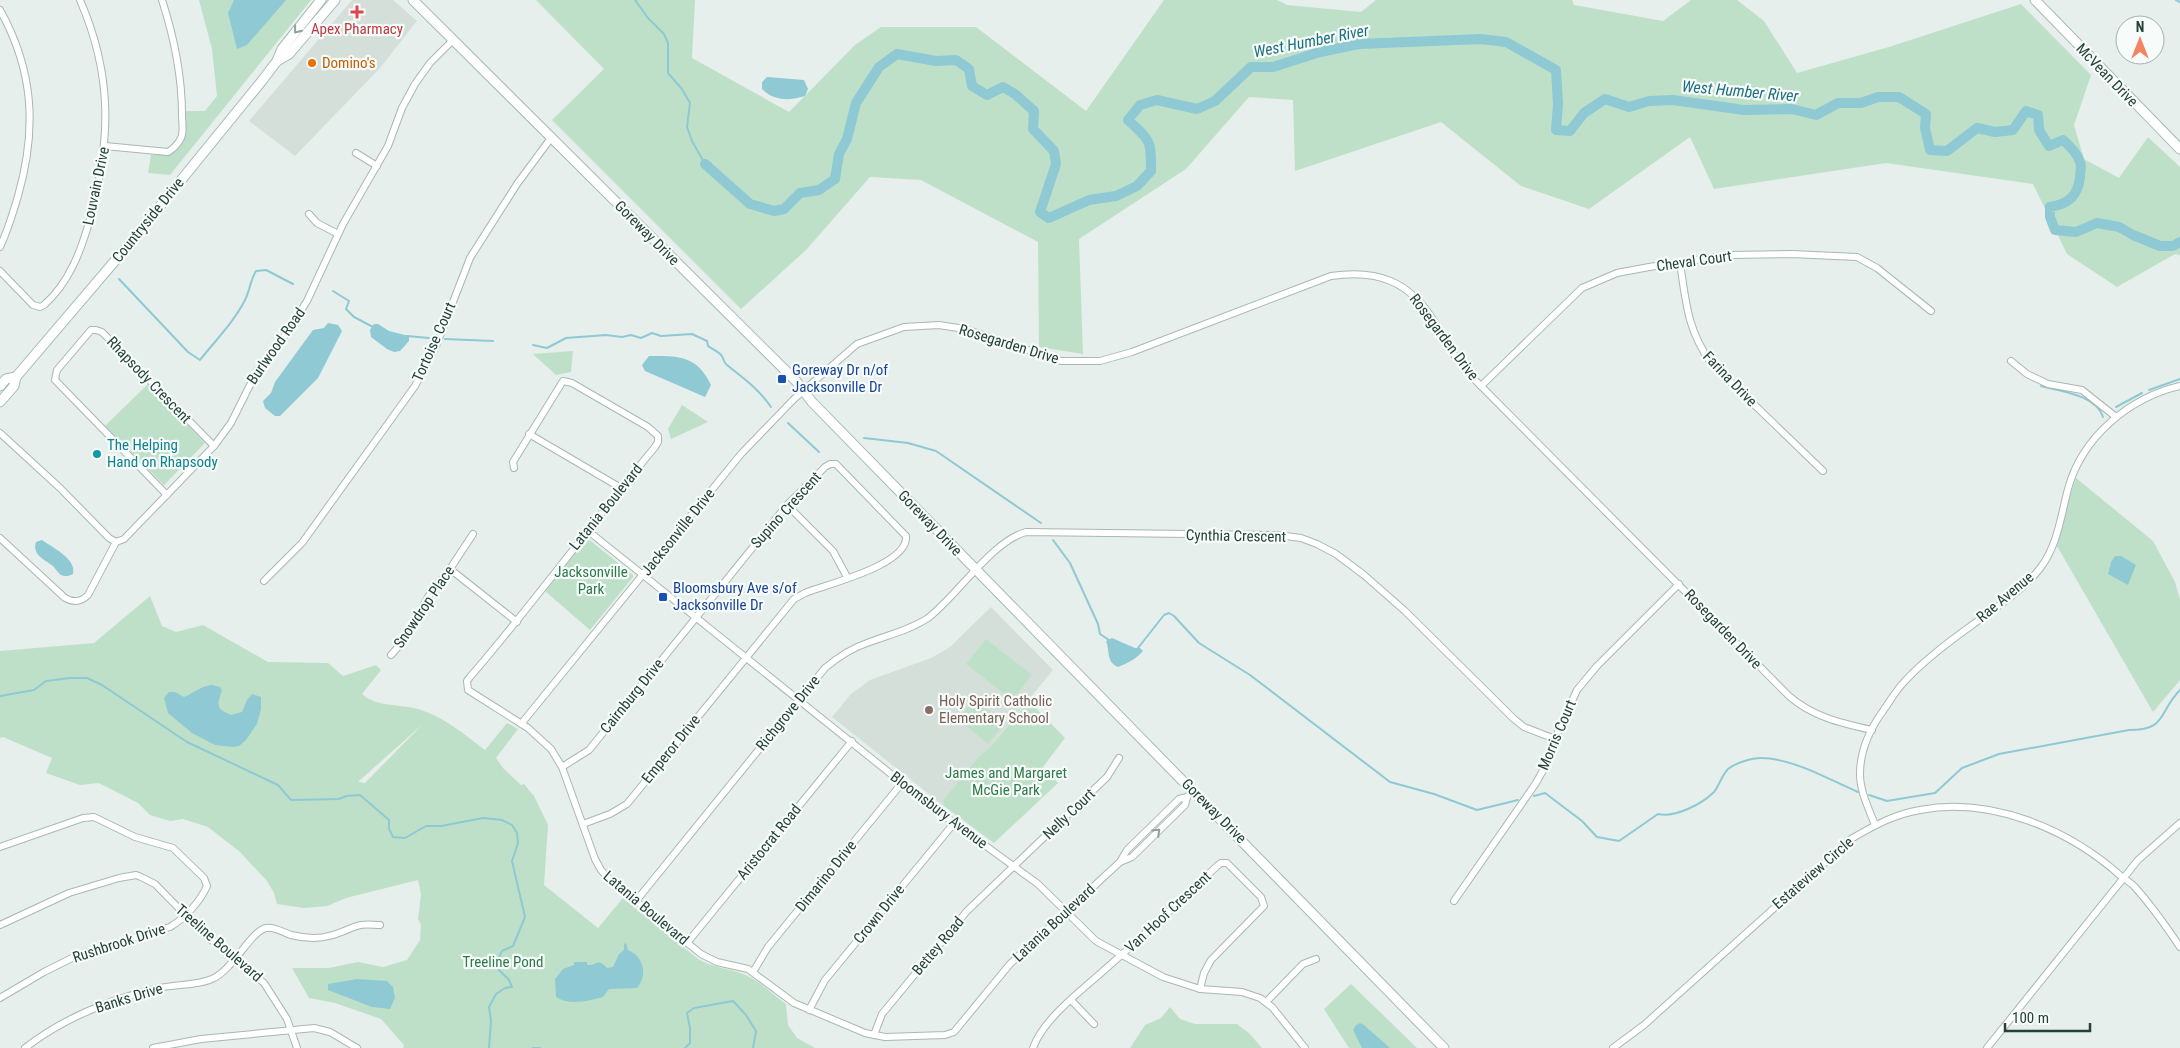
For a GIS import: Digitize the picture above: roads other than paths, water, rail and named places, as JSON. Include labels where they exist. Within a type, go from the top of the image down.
[{"type":"street","name":"Louvain Drive","points":[[0,271],[36,306],[44,305],[61,286],[72,269],[84,240],[101,180],[106,146],[106,112],[102,71],[94,38],[80,0]]},
{"type":"street","points":[[106,146],[168,152],[175,147],[182,137],[180,76],[170,27],[162,0]]},
{"type":"street","name":"Countryside Drive","points":[[0,402],[14,386],[16,377],[125,249],[277,61],[282,49],[321,0]]},
{"type":"street","name":"Countryside Drive","points":[[277,61],[289,54],[335,0]]},
{"type":"street","name":"Goreway Drive","points":[[412,0],[796,381],[818,409],[977,570],[1190,794],[1444,1048]]},
{"type":"street","name":"McVean Drive","points":[[2034,0],[2180,149]]},
{"type":"street","points":[[0,10],[16,43],[22,63],[29,95],[30,126],[23,177],[8,230],[0,246]]},
{"type":"street","name":"Burlwood Road","points":[[116,542],[124,539],[214,446],[231,423],[257,371],[286,334],[307,301],[338,234],[393,136],[402,108],[415,84],[430,63],[453,40]]},
{"type":"street","name":"Tortoise Court","points":[[264,582],[302,543],[415,386],[436,346],[470,258],[517,184],[551,138]]},
{"type":"street","points":[[356,153],[376,166]]},
{"type":"street","points":[[309,214],[317,223],[338,234]]},
{"type":"street","name":"Cheval Court","points":[[1481,386],[1582,288],[1617,273],[1680,262],[1729,255],[1844,255],[1857,257],[1877,268],[1931,311]]},
{"type":"street","name":"Farina Drive","points":[[1680,262],[1692,330],[1700,348],[1711,363],[1823,471]]},
{"type":"street","name":"Rosegarden Drive","points":[[804,391],[856,344],[904,327],[924,325],[950,326],[965,329],[1061,362],[1100,361],[1132,352],[1331,276],[1361,273],[1392,281],[1416,296],[1449,348],[1481,386],[1803,708],[1822,717],[1872,730]]},
{"type":"street","name":"Rhapsody Crescent","points":[[167,494],[55,380],[57,370],[91,330],[102,332],[214,446]]},
{"type":"street","points":[[2011,361],[2028,374],[2048,384],[2082,390],[2116,417]]},
{"type":"street","name":"Countryside Drive","points":[[0,386],[6,379],[16,377]]},
{"type":"street","name":"Latania Boulevard","points":[[529,434],[559,385],[568,381],[648,427],[658,436],[658,442],[587,530],[517,622],[470,677],[466,686],[471,694],[521,724],[548,744],[562,767],[595,859],[601,870],[610,880],[687,943],[710,959],[753,972],[794,1003],[874,1035],[885,1037],[936,1035],[954,1032],[1010,964],[1120,862],[1132,857],[1185,805],[1190,794]]},
{"type":"street","name":"Rae Avenue","points":[[1875,825],[1862,789],[1860,774],[1862,756],[1877,719],[1905,680],[1963,631],[2010,597],[2042,566],[2053,548],[2069,486],[2077,467],[2090,446],[2116,417],[2160,391],[2180,386]]},
{"type":"street","name":"Jacksonville Drive","points":[[521,724],[741,454],[804,391]]},
{"type":"street","points":[[0,433],[60,488],[109,538],[116,542],[88,595],[83,600],[76,602],[65,598],[0,538]]},
{"type":"street","points":[[514,468],[513,462],[529,434],[621,488]]},
{"type":"street","name":"Supino Crescent","points":[[696,617],[787,505],[825,467],[830,464],[836,464],[906,536],[906,542],[893,558],[879,566],[797,597],[783,610],[746,656]]},
{"type":"street","points":[[787,505],[833,551],[847,577]]},
{"type":"street","name":"Bloomsbury Avenue","points":[[587,530],[800,699],[902,783],[1038,884],[1092,937],[1121,956],[1158,975],[1200,989],[1242,992],[1266,1002],[1280,1016],[1305,1048]]},
{"type":"street","name":"Cynthia Crescent","points":[[977,570],[1010,540],[1026,532],[1278,535],[1301,538],[1336,554],[1364,576],[1405,611],[1524,727],[1555,739]]},
{"type":"street","name":"Snowdrop Place","points":[[391,655],[407,637],[428,597],[450,569],[473,534]]},
{"type":"street","points":[[450,569],[517,622]]},
{"type":"street","name":"Richgrove Drive","points":[[636,901],[825,668],[837,658],[865,643],[909,628],[927,618],[942,607],[977,570]]},
{"type":"street","name":"Morris Court","points":[[1454,902],[1536,783],[1546,765],[1555,739],[1577,690],[1597,666],[1679,584]]},
{"type":"street","name":"Cairnburg Drive","points":[[562,767],[576,760],[589,750],[696,617]]},
{"type":"street","name":"Emperor Drive","points":[[583,824],[610,814],[626,804],[746,656]]},
{"type":"street","name":"Aristocrat Road","points":[[687,943],[852,741]]},
{"type":"street","name":"Nelly Court","points":[[1014,866],[1107,777],[1119,758]]},
{"type":"street","name":"Dimarino Drive","points":[[753,972],[768,947],[902,783]]},
{"type":"street","name":"Estateview Circle","points":[[1613,1048],[1659,1012],[1851,839],[1875,825],[1896,816],[1920,810],[1945,807],[1974,808],[2005,814],[2034,823],[2090,851],[2133,885],[2180,947]]},
{"type":"street","name":"Rushbrook Drive","points":[[0,847],[84,818],[94,817],[134,837],[173,848],[204,878],[207,886],[185,916],[178,922],[163,930],[115,942],[78,955],[44,972],[0,998]]},
{"type":"street","name":"Crown Drive","points":[[809,1010],[825,980],[955,822]]},
{"type":"street","points":[[1987,1048],[2138,860],[2180,824]]},
{"type":"street","name":"Van Hoof Crescent","points":[[1121,956],[1178,905],[1217,866],[1221,863],[1227,863],[1261,897],[1264,906],[1211,960],[1204,973],[1200,989]]},
{"type":"street","name":"Bettey Road","points":[[874,1035],[880,1017],[901,990],[967,911],[1014,866]]},
{"type":"street","name":"Treeline Boulevard","points":[[0,925],[69,893],[118,878],[136,875],[151,881],[204,934],[259,978],[269,989],[284,1011],[297,1048]]},
{"type":"street","name":"Banks Drive","points":[[25,1048],[52,1029],[89,1010],[151,990],[210,980],[225,971],[258,932],[264,928],[272,928],[297,937],[316,938],[332,936],[359,925],[380,925]]},
{"type":"street","points":[[1033,1048],[1036,1039],[1057,1013],[1121,956]]},
{"type":"street","points":[[1266,1002],[1303,964],[1316,960]]},
{"type":"street","points":[[1071,1000],[1094,1024]]},
{"type":"street","points":[[153,1048],[187,1041],[292,1031],[324,1030],[357,1048]]},
{"type":"water","points":[[234,0],[286,0],[247,45],[237,49],[228,13]]},
{"type":"water","points":[[767,77],[804,80],[808,89],[805,96],[793,99],[777,98],[762,89],[762,82]]},
{"type":"water","points":[[328,323],[338,325],[342,331],[318,378],[280,416],[275,416],[265,408],[263,401],[271,393],[275,382],[313,330],[324,328]]},
{"type":"water","points":[[374,324],[378,324],[389,331],[409,336],[409,341],[400,351],[394,352],[387,349],[371,337],[370,330]]},
{"type":"water","points":[[649,356],[678,357],[693,363],[706,375],[711,385],[705,397],[645,371],[642,365]]},
{"type":"water","points":[[42,540],[68,559],[73,569],[73,574],[61,575],[37,553],[36,542]]},
{"type":"water","points":[[2115,556],[2121,556],[2136,565],[2128,585],[2108,574],[2111,562]]},
{"type":"water","points":[[1112,638],[1135,648],[1140,648],[1143,651],[1132,660],[1118,667],[1114,665],[1109,656],[1106,641]]},
{"type":"water","points":[[212,685],[220,687],[222,690],[219,699],[220,708],[231,715],[242,712],[252,694],[261,697],[261,709],[257,724],[246,740],[239,746],[215,745],[192,733],[168,713],[164,698],[169,692],[175,692],[184,697],[201,688]]},
{"type":"water","points":[[626,943],[628,950],[638,957],[643,967],[642,978],[637,988],[609,989],[603,997],[579,1002],[561,1000],[556,997],[555,979],[563,969],[574,965],[574,962],[587,962],[587,965],[591,965],[599,962],[607,968],[613,967],[619,954],[624,950],[624,944]]},
{"type":"water","points":[[357,979],[387,981],[393,987],[395,998],[390,1009],[372,1007],[328,990],[328,984]]},
{"type":"water","points":[[1360,1023],[1390,1048],[1362,1048],[1353,1030]]},
{"type":"waterway","name":"West Humber River","points":[[635,0],[648,18],[664,34],[668,43],[668,73],[682,89],[690,103],[687,127],[692,141],[705,164]]},
{"type":"waterway","points":[[2176,0],[2180,2]]},
{"type":"waterway","name":"West Humber River","points":[[705,164],[750,204],[774,211],[784,209],[800,193],[819,190],[835,179],[839,154],[847,139],[856,103],[879,67],[897,54],[936,61],[956,60],[969,69],[972,86],[987,95],[1003,87],[1015,94],[1034,111],[1033,129],[1054,151],[1056,164],[1040,212],[1049,218],[1089,200],[1116,196],[1137,186],[1151,171],[1151,153],[1148,142],[1141,132],[1128,120],[1140,105],[1157,100],[1197,109],[1215,101],[1251,67],[1273,67],[1320,52],[1359,44],[1481,39],[1506,42],[1556,70],[1558,104],[1556,130],[1570,131],[1584,113],[1605,99],[1629,107],[1649,101],[1673,100],[1744,110],[1792,109],[1816,115],[1838,103],[1861,103],[1878,97],[1899,97],[1926,114],[1925,128],[1930,150],[1947,151],[1977,128],[1995,132],[2013,130],[2026,111],[2038,115],[2039,130],[2049,146],[2063,140],[2071,147],[2081,164],[2079,184],[2074,194],[2062,204],[2050,207],[2050,217],[2055,230],[2076,232],[2097,223],[2119,227],[2160,246],[2173,246],[2180,242]]},
{"type":"waterway","points":[[119,279],[188,352],[200,360],[241,308],[256,271],[266,270],[293,284]]},
{"type":"waterway","points":[[333,291],[349,301],[346,309],[354,317],[373,327]]},
{"type":"waterway","points":[[533,345],[547,348],[566,338],[606,335],[622,337],[631,335],[641,338],[652,333],[661,336],[692,334],[707,341],[708,346],[720,354],[726,364],[756,389],[771,407]]},
{"type":"waterway","points":[[407,336],[429,338]]},
{"type":"waterway","points":[[445,339],[493,341]]},
{"type":"waterway","points":[[2149,390],[2180,379]]},
{"type":"waterway","points":[[2041,386],[2067,392],[2085,399],[2093,404],[2103,417]]},
{"type":"waterway","points":[[2116,407],[2142,393]]},
{"type":"waterway","points":[[788,423],[819,452]]},
{"type":"waterway","points":[[864,438],[908,443],[936,451],[1041,523]]},
{"type":"waterway","points":[[1053,540],[1070,563],[1098,624],[1100,634],[1109,640]]},
{"type":"waterway","points":[[1138,648],[1164,615],[1169,613],[1199,643],[1250,675],[1390,782],[1434,794],[1477,810],[1518,800]]},
{"type":"waterway","points":[[0,696],[34,690],[46,681],[87,678],[102,685],[187,742],[278,785],[291,800],[339,799],[346,796],[360,795],[389,820],[389,829],[393,837],[405,838],[426,826],[441,826],[483,818],[502,820],[512,825],[517,833],[518,843],[512,861],[525,917],[513,946],[502,951],[495,966],[509,980],[512,987],[505,988],[496,994],[489,1007],[491,1021],[489,1048]]},
{"type":"waterway","points":[[1869,795],[1887,801],[1935,793],[1962,768],[1999,754],[2150,727],[2161,718],[2180,690]]},
{"type":"waterway","points":[[1534,796],[1545,793],[1582,821],[1597,837],[1619,841],[1658,814],[1665,815],[1680,812],[1703,801],[1714,792],[1728,769],[1753,759],[1773,759],[1798,766],[1858,792]]},
{"type":"waterway","points":[[685,1048],[690,1043],[687,1013],[694,1008],[733,1001],[746,1015],[756,1031],[753,1048]]},
{"type":"waterway","points":[[533,1048],[540,1048]]},
{"type":"place","name":"Apex Pharmacy","points":[[357,12]]},
{"type":"place","name":"Domino's","points":[[312,63]]},
{"type":"place","name":"Goreway Dr n/of Jacksonville Dr","points":[[782,379]]},
{"type":"place","name":"The Helping Hand on Rhapsody","points":[[97,454]]},
{"type":"place","name":"Bloomsbury Ave s/of Jacksonville Dr","points":[[663,597]]},
{"type":"place","name":"Holy Spirit Catholic Elementary School","points":[[929,710]]},
{"type":"park label","name":"Jacksonville Park","points":[[591,580]]},
{"type":"park label","name":"James and Margaret McGie Park","points":[[1006,782]]},
{"type":"park label","name":"Treeline Pond","points":[[503,962]]}]
